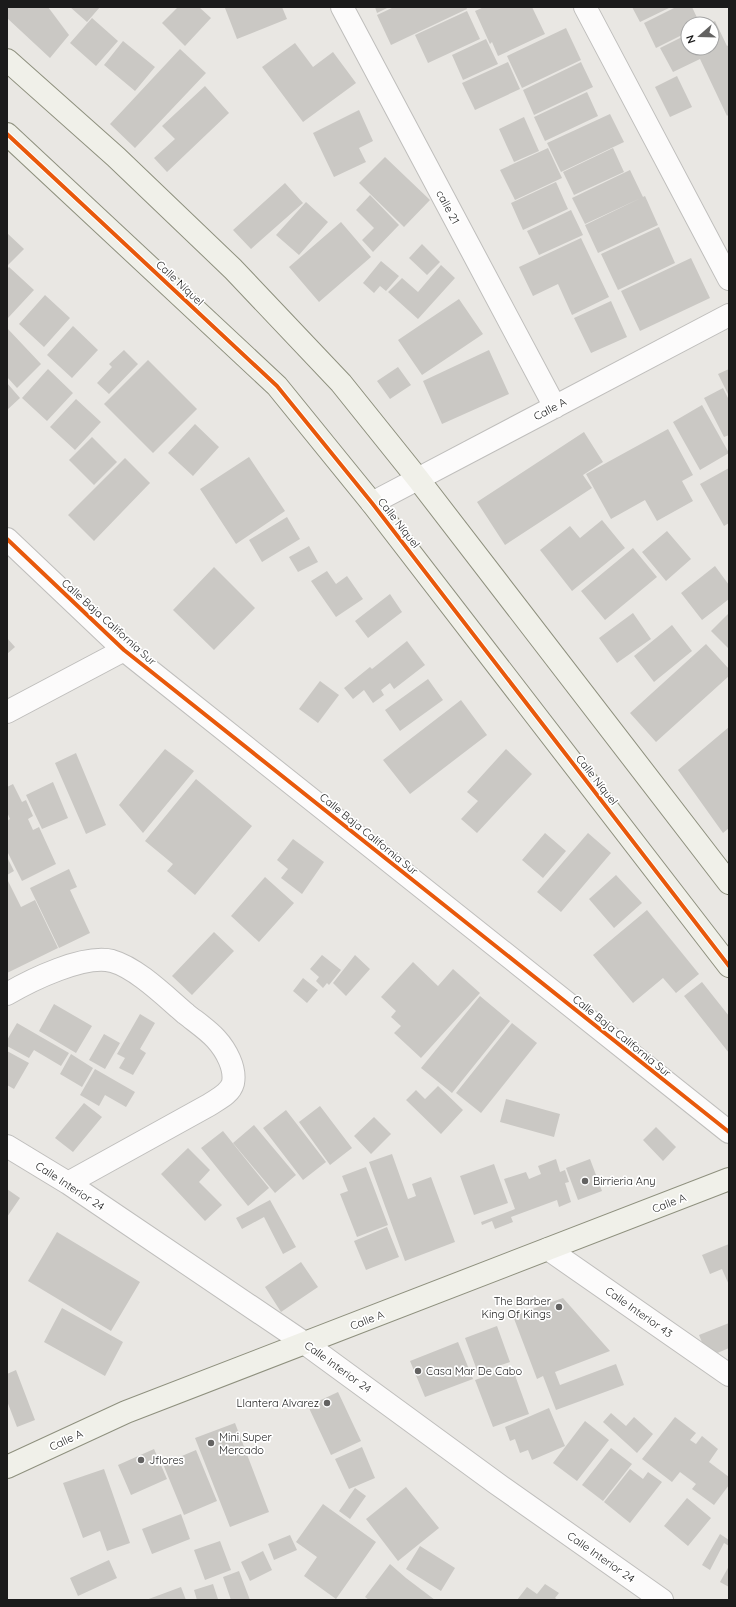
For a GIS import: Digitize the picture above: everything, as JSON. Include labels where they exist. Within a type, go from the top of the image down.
[{"type":"street","name":"calle 21","points":[[342,7],[555,407]]},
{"type":"street","points":[[585,7],[729,279]]},
{"type":"street","points":[[7,60],[116,157],[233,269],[341,383],[418,479],[729,883]]},
{"type":"street","name":"Calle Níquel","points":[[7,134],[277,386],[372,504],[729,966]]},
{"type":"street","name":"Calle A","points":[[372,504],[729,315]]},
{"type":"street","name":"Calle Baja California Sur","points":[[7,539],[124,650],[729,1132]]},
{"type":"street","points":[[7,712],[124,650]]},
{"type":"street","points":[[7,994],[50,972],[79,963],[112,961],[132,969],[216,1039],[228,1056],[233,1071],[233,1083],[229,1092],[209,1105],[68,1183]]},
{"type":"street","name":"Calle Interior 24","points":[[7,1146],[68,1183],[306,1344],[496,1483],[662,1600]]},
{"type":"street","name":"Calle A","points":[[7,1467],[126,1412],[306,1344],[729,1179]]},
{"type":"street","name":"Calle Interior 43","points":[[548,1250],[729,1375]]},
{"type":"building","points":[[7,7],[48,7],[69,35],[50,58],[7,18]]},
{"type":"building","points":[[70,7],[100,7],[87,22]]},
{"type":"building","points":[[178,7],[199,7],[211,18],[185,46],[162,23]]},
{"type":"building","points":[[282,7],[287,19],[237,39],[225,8]]},
{"type":"building","points":[[375,7],[389,7],[377,13]]},
{"type":"building","points":[[394,7],[466,7],[467,9],[391,45],[377,15]]},
{"type":"building","points":[[484,7],[532,7],[545,34],[498,56],[492,42],[490,44],[475,11]]},
{"type":"building","points":[[632,7],[671,7],[640,22]]},
{"type":"building","points":[[676,7],[692,7],[696,16],[680,16],[680,36],[656,48],[644,23]]},
{"type":"building","points":[[467,11],[480,39],[428,63],[415,35]]},
{"type":"building","points":[[92,18],[118,41],[96,66],[70,43]]},
{"type":"building","points":[[566,28],[581,60],[522,88],[507,56]]},
{"type":"building","points":[[720,31],[727,46],[729,45],[729,114],[727,116],[700,59],[673,72],[660,48],[680,38],[680,56],[720,56]]},
{"type":"building","points":[[486,39],[498,64],[463,80],[452,55]]},
{"type":"building","points":[[123,41],[155,67],[135,91],[104,65]]},
{"type":"building","points":[[295,43],[313,67],[333,52],[356,83],[303,122],[262,67]]},
{"type":"building","points":[[180,49],[206,73],[135,148],[110,124]]},
{"type":"building","points":[[508,62],[520,89],[475,110],[462,83]]},
{"type":"building","points":[[581,62],[593,87],[534,115],[523,90]]},
{"type":"building","points":[[677,76],[692,107],[670,117],[655,87]]},
{"type":"building","points":[[205,86],[229,113],[167,172],[154,158],[175,139],[162,126]]},
{"type":"building","points":[[587,92],[598,116],[545,141],[534,117]]},
{"type":"building","points":[[359,110],[373,141],[359,148],[366,162],[334,177],[313,133]]},
{"type":"building","points":[[610,114],[624,142],[561,172],[547,143]]},
{"type":"building","points":[[524,117],[539,151],[514,162],[499,129]]},
{"type":"building","points":[[548,148],[562,178],[515,200],[500,170]]},
{"type":"building","points":[[613,148],[624,172],[574,195],[563,172]]},
{"type":"building","points":[[385,157],[430,200],[404,227],[359,183]]},
{"type":"building","points":[[630,170],[643,197],[585,224],[572,198]]},
{"type":"building","points":[[556,182],[568,209],[523,230],[511,203]]},
{"type":"building","points":[[285,183],[303,203],[251,249],[233,230]]},
{"type":"building","points":[[370,195],[399,225],[373,252],[362,240],[374,228],[356,210]]},
{"type":"building","points":[[645,196],[658,225],[598,253],[585,225]]},
{"type":"building","points":[[306,202],[328,222],[299,255],[276,235]]},
{"type":"building","points":[[571,210],[583,235],[539,255],[527,231]]},
{"type":"building","points":[[341,222],[371,257],[319,302],[289,267]]},
{"type":"building","points":[[659,227],[675,263],[618,290],[601,254]]},
{"type":"building","points":[[7,233],[24,249],[7,266]]},
{"type":"building","points":[[581,238],[609,297],[572,315],[558,284],[533,296],[519,267]]},
{"type":"building","points":[[422,244],[440,262],[427,275],[409,258]]},
{"type":"building","points":[[691,258],[710,298],[640,331],[621,291]]},
{"type":"building","points":[[381,261],[399,276],[386,291],[380,286],[374,293],[363,283]]},
{"type":"building","points":[[441,265],[455,278],[418,319],[388,292],[402,278],[418,292]]},
{"type":"building","points":[[9,267],[34,290],[8,318],[7,269]]},
{"type":"building","points":[[45,295],[70,318],[44,347],[19,324]]},
{"type":"building","points":[[459,299],[483,334],[422,375],[398,340]]},
{"type":"building","points":[[611,301],[627,337],[591,353],[574,318]]},
{"type":"building","points":[[73,326],[98,350],[72,378],[47,355]]},
{"type":"building","points":[[7,328],[41,364],[17,388],[7,377]]},
{"type":"building","points":[[124,350],[138,364],[109,394],[97,383],[112,367],[109,364]]},
{"type":"building","points":[[489,350],[509,394],[442,424],[423,381]]},
{"type":"building","points":[[148,360],[197,409],[153,453],[104,404]]},
{"type":"building","points":[[398,367],[411,385],[390,399],[377,381]]},
{"type":"building","points":[[48,369],[73,393],[47,421],[22,398]]},
{"type":"building","points":[[729,369],[729,396],[718,374]]},
{"type":"building","points":[[7,383],[20,398],[7,410]]},
{"type":"building","points":[[723,388],[729,400],[729,435],[724,437],[704,398]]},
{"type":"building","points":[[76,399],[101,422],[75,450],[50,427]]},
{"type":"building","points":[[702,405],[729,453],[700,470],[673,422]]},
{"type":"building","points":[[195,424],[219,447],[193,476],[168,453]]},
{"type":"building","points":[[668,429],[693,475],[682,481],[693,501],[657,521],[645,500],[611,519],[586,474]]},
{"type":"building","points":[[584,432],[603,462],[583,475],[592,488],[505,545],[477,502]]},
{"type":"building","points":[[92,437],[117,462],[94,485],[69,460]]},
{"type":"building","points":[[249,457],[285,511],[236,544],[200,489]]},
{"type":"building","points":[[125,458],[150,483],[94,541],[68,515]]},
{"type":"building","points":[[729,468],[729,523],[724,526],[700,484]]},
{"type":"building","points":[[287,517],[300,539],[262,562],[249,540]]},
{"type":"building","points":[[602,520],[625,548],[572,591],[540,550],[570,526],[580,538]]},
{"type":"building","points":[[667,531],[691,559],[666,581],[642,552]]},
{"type":"building","points":[[309,546],[318,562],[298,572],[289,557]]},
{"type":"building","points":[[633,548],[657,577],[605,620],[581,591]]},
{"type":"building","points":[[715,566],[729,585],[729,599],[702,620],[681,593]]},
{"type":"building","points":[[214,567],[255,608],[214,650],[173,610]]},
{"type":"building","points":[[327,571],[336,584],[347,576],[363,599],[336,617],[311,581]]},
{"type":"building","points":[[390,594],[402,612],[368,638],[355,621]]},
{"type":"building","points":[[633,613],[651,639],[617,663],[599,638]]},
{"type":"building","points":[[729,613],[729,649],[711,631]]},
{"type":"building","points":[[672,625],[692,651],[654,682],[634,656]]},
{"type":"building","points":[[7,638],[15,647],[7,654]]},
{"type":"building","points":[[407,641],[425,665],[394,689],[390,683],[381,690],[384,695],[373,703],[364,690],[353,699],[344,688],[370,667],[372,669]]},
{"type":"building","points":[[706,644],[729,669],[729,676],[656,742],[630,713]]},
{"type":"building","points":[[428,679],[443,700],[400,731],[385,710]]},
{"type":"building","points":[[320,681],[339,695],[318,723],[299,709]]},
{"type":"building","points":[[461,700],[487,735],[410,794],[383,760]]},
{"type":"building","points":[[729,727],[729,828],[723,833],[678,770]]},
{"type":"building","points":[[165,749],[194,771],[143,833],[119,805]]},
{"type":"building","points":[[506,749],[532,774],[477,833],[461,819],[478,801],[467,792]]},
{"type":"building","points":[[76,753],[106,825],[86,834],[55,763]]},
{"type":"building","points":[[196,779],[252,826],[195,895],[167,871],[173,864],[145,841]]},
{"type":"building","points":[[53,782],[68,818],[42,829],[26,795]]},
{"type":"building","points":[[13,784],[22,802],[26,800],[33,816],[28,819],[33,830],[39,827],[56,864],[22,881],[7,851],[7,821],[10,819],[7,812],[7,787]]},
{"type":"building","points":[[545,833],[566,851],[543,878],[522,860]]},
{"type":"building","points":[[588,833],[611,853],[561,912],[537,892]]},
{"type":"building","points":[[293,839],[324,862],[302,894],[281,878],[288,869],[277,860]]},
{"type":"building","points":[[7,857],[14,871],[7,875]]},
{"type":"building","points":[[69,869],[77,887],[70,890],[90,933],[59,948],[30,888]]},
{"type":"building","points":[[616,875],[642,903],[614,928],[589,899]]},
{"type":"building","points":[[265,877],[294,903],[259,942],[231,916]]},
{"type":"building","points":[[7,879],[21,907],[35,900],[58,948],[7,973]]},
{"type":"building","points":[[647,910],[699,974],[676,993],[663,978],[633,1003],[593,955]]},
{"type":"building","points":[[214,932],[234,951],[192,995],[172,976]]},
{"type":"building","points":[[322,955],[341,970],[329,985],[327,983],[323,988],[316,981],[319,977],[310,969]]},
{"type":"building","points":[[355,955],[370,969],[346,996],[333,983]]},
{"type":"building","points":[[413,962],[438,986],[453,969],[480,993],[421,1058],[394,1033],[401,1026],[391,1017],[396,1011],[381,997]]},
{"type":"building","points":[[303,978],[318,990],[307,1003],[293,991]]},
{"type":"building","points":[[702,982],[729,1016],[729,1053],[684,996]]},
{"type":"building","points":[[480,996],[510,1021],[452,1093],[421,1068]]},
{"type":"building","points":[[54,1004],[92,1026],[76,1053],[39,1031]]},
{"type":"building","points":[[140,1014],[155,1023],[140,1049],[146,1053],[133,1075],[119,1068],[125,1058],[117,1054]]},
{"type":"building","points":[[17,1023],[69,1053],[61,1066],[34,1050],[29,1058],[7,1046],[7,1040]]},
{"type":"building","points":[[512,1023],[537,1043],[481,1113],[456,1093]]},
{"type":"building","points":[[104,1034],[120,1043],[105,1069],[89,1060]]},
{"type":"building","points":[[7,1051],[29,1063],[14,1089],[7,1085]]},
{"type":"building","points":[[71,1054],[93,1068],[82,1087],[60,1074]]},
{"type":"building","points":[[95,1069],[135,1092],[126,1107],[105,1095],[99,1106],[80,1095]]},
{"type":"building","points":[[438,1086],[463,1110],[441,1134],[406,1100],[416,1090],[425,1099]]},
{"type":"building","points":[[506,1099],[560,1114],[554,1137],[500,1122]]},
{"type":"building","points":[[84,1103],[102,1117],[73,1152],[55,1138]]},
{"type":"building","points":[[320,1106],[352,1148],[330,1165],[299,1122]]},
{"type":"building","points":[[286,1110],[326,1162],[303,1180],[263,1128]]},
{"type":"building","points":[[374,1117],[391,1134],[371,1154],[354,1136]]},
{"type":"building","points":[[254,1125],[296,1175],[275,1193],[233,1143]]},
{"type":"building","points":[[656,1127],[676,1147],[663,1161],[643,1140]]},
{"type":"building","points":[[223,1131],[269,1188],[248,1206],[201,1148]]},
{"type":"building","points":[[188,1148],[210,1170],[199,1182],[222,1205],[205,1221],[161,1174]]},
{"type":"building","points":[[392,1154],[408,1199],[416,1196],[412,1184],[431,1177],[455,1242],[405,1261],[369,1162]]},
{"type":"building","points":[[556,1159],[560,1172],[565,1170],[569,1182],[565,1183],[571,1202],[559,1207],[557,1200],[511,1217],[513,1222],[495,1229],[492,1221],[482,1225],[481,1222],[515,1209],[504,1179],[526,1172],[529,1179],[541,1174],[538,1166]]},
{"type":"building","points":[[590,1159],[602,1191],[578,1200],[566,1168]]},
{"type":"building","points":[[494,1164],[508,1203],[474,1215],[460,1176]]},
{"type":"building","points":[[366,1167],[388,1225],[357,1237],[340,1194],[348,1191],[342,1176]]},
{"type":"building","points":[[7,1189],[20,1198],[7,1217]]},
{"type":"building","points":[[270,1200],[296,1247],[283,1254],[264,1217],[242,1229],[236,1218]]},
{"type":"building","points":[[387,1227],[399,1257],[366,1270],[354,1241]]},
{"type":"building","points":[[57,1232],[140,1282],[111,1331],[28,1281]]},
{"type":"building","points":[[729,1244],[729,1285],[722,1269],[710,1274],[702,1255]]},
{"type":"building","points":[[301,1262],[318,1287],[281,1312],[265,1287]]},
{"type":"building","points":[[563,1298],[610,1351],[555,1372],[560,1385],[616,1364],[624,1385],[556,1410],[543,1376],[537,1379],[513,1316]]},
{"type":"building","points":[[62,1308],[123,1342],[105,1376],[44,1342]]},
{"type":"building","points":[[729,1323],[729,1348],[708,1357],[699,1335]]},
{"type":"building","points":[[497,1326],[510,1362],[478,1373],[465,1338]]},
{"type":"building","points":[[458,1342],[473,1379],[425,1397],[410,1361]]},
{"type":"building","points":[[512,1367],[529,1414],[493,1427],[475,1380]]},
{"type":"building","points":[[16,1370],[35,1420],[17,1427],[7,1401],[7,1374]]},
{"type":"building","points":[[338,1392],[361,1441],[331,1455],[308,1406]]},
{"type":"building","points":[[549,1408],[565,1446],[532,1460],[528,1450],[520,1453],[515,1439],[510,1441],[505,1427]]},
{"type":"building","points":[[611,1413],[626,1426],[634,1417],[653,1434],[637,1453],[603,1422]]},
{"type":"building","points":[[675,1417],[696,1433],[690,1440],[696,1444],[702,1436],[718,1449],[709,1462],[729,1477],[729,1485],[714,1505],[692,1489],[696,1484],[680,1472],[672,1482],[642,1459]]},
{"type":"building","points":[[585,1421],[609,1440],[577,1481],[553,1463]]},
{"type":"building","points":[[235,1423],[269,1512],[230,1527],[195,1438]]},
{"type":"building","points":[[362,1447],[375,1478],[349,1489],[335,1459]]},
{"type":"building","points":[[611,1448],[632,1464],[603,1501],[582,1485]]},
{"type":"building","points":[[154,1449],[167,1479],[131,1495],[118,1465]]},
{"type":"building","points":[[196,1450],[217,1501],[184,1515],[163,1464]]},
{"type":"building","points":[[104,1469],[130,1543],[107,1551],[100,1531],[83,1538],[63,1483]]},
{"type":"building","points":[[630,1469],[643,1479],[648,1472],[662,1482],[630,1523],[604,1502]]},
{"type":"building","points":[[406,1487],[439,1528],[398,1561],[366,1519]]},
{"type":"building","points":[[355,1488],[366,1496],[350,1519],[339,1511]]},
{"type":"building","points":[[687,1498],[711,1518],[688,1546],[664,1526]]},
{"type":"building","points":[[323,1504],[376,1542],[336,1599],[304,1576],[317,1557],[296,1542]]},
{"type":"building","points":[[181,1514],[190,1539],[152,1554],[142,1529]]},
{"type":"building","points":[[720,1534],[729,1540],[729,1546],[724,1543],[710,1570],[702,1565]]},
{"type":"building","points":[[290,1535],[297,1550],[274,1560],[268,1544]]},
{"type":"building","points":[[220,1541],[231,1570],[205,1580],[194,1550]]},
{"type":"building","points":[[420,1546],[455,1568],[441,1591],[406,1569]]},
{"type":"building","points":[[263,1551],[272,1570],[250,1581],[241,1562]]},
{"type":"building","points":[[109,1560],[117,1578],[78,1596],[70,1578]]},
{"type":"building","points":[[390,1564],[435,1600],[369,1600],[365,1597]]},
{"type":"building","points":[[729,1566],[729,1587],[720,1582]]},
{"type":"building","points":[[239,1571],[250,1600],[231,1600],[223,1577]]},
{"type":"building","points":[[213,1584],[218,1599],[197,1600],[194,1590]]},
{"type":"building","points":[[545,1584],[559,1593],[555,1598],[558,1600],[517,1600],[527,1587],[537,1594]]},
{"type":"building","points":[[181,1587],[186,1600],[146,1600]]},
{"type":"cycle path","points":[[7,134],[277,386],[372,503],[729,966]]},
{"type":"cycle path","points":[[7,539],[124,650],[729,1132]]},
{"type":"place","name":"Birrieria Any","points":[[585,1181]]},
{"type":"place","name":"The Barber King Of Kings","points":[[559,1307]]},
{"type":"place","name":"Casa Mar De Cabo","points":[[418,1371]]},
{"type":"place","name":"Llantera Alvarez","points":[[327,1403]]},
{"type":"place","name":"Mini Super Mercado","points":[[211,1443]]},
{"type":"place","name":"Jflores","points":[[141,1460]]}]
